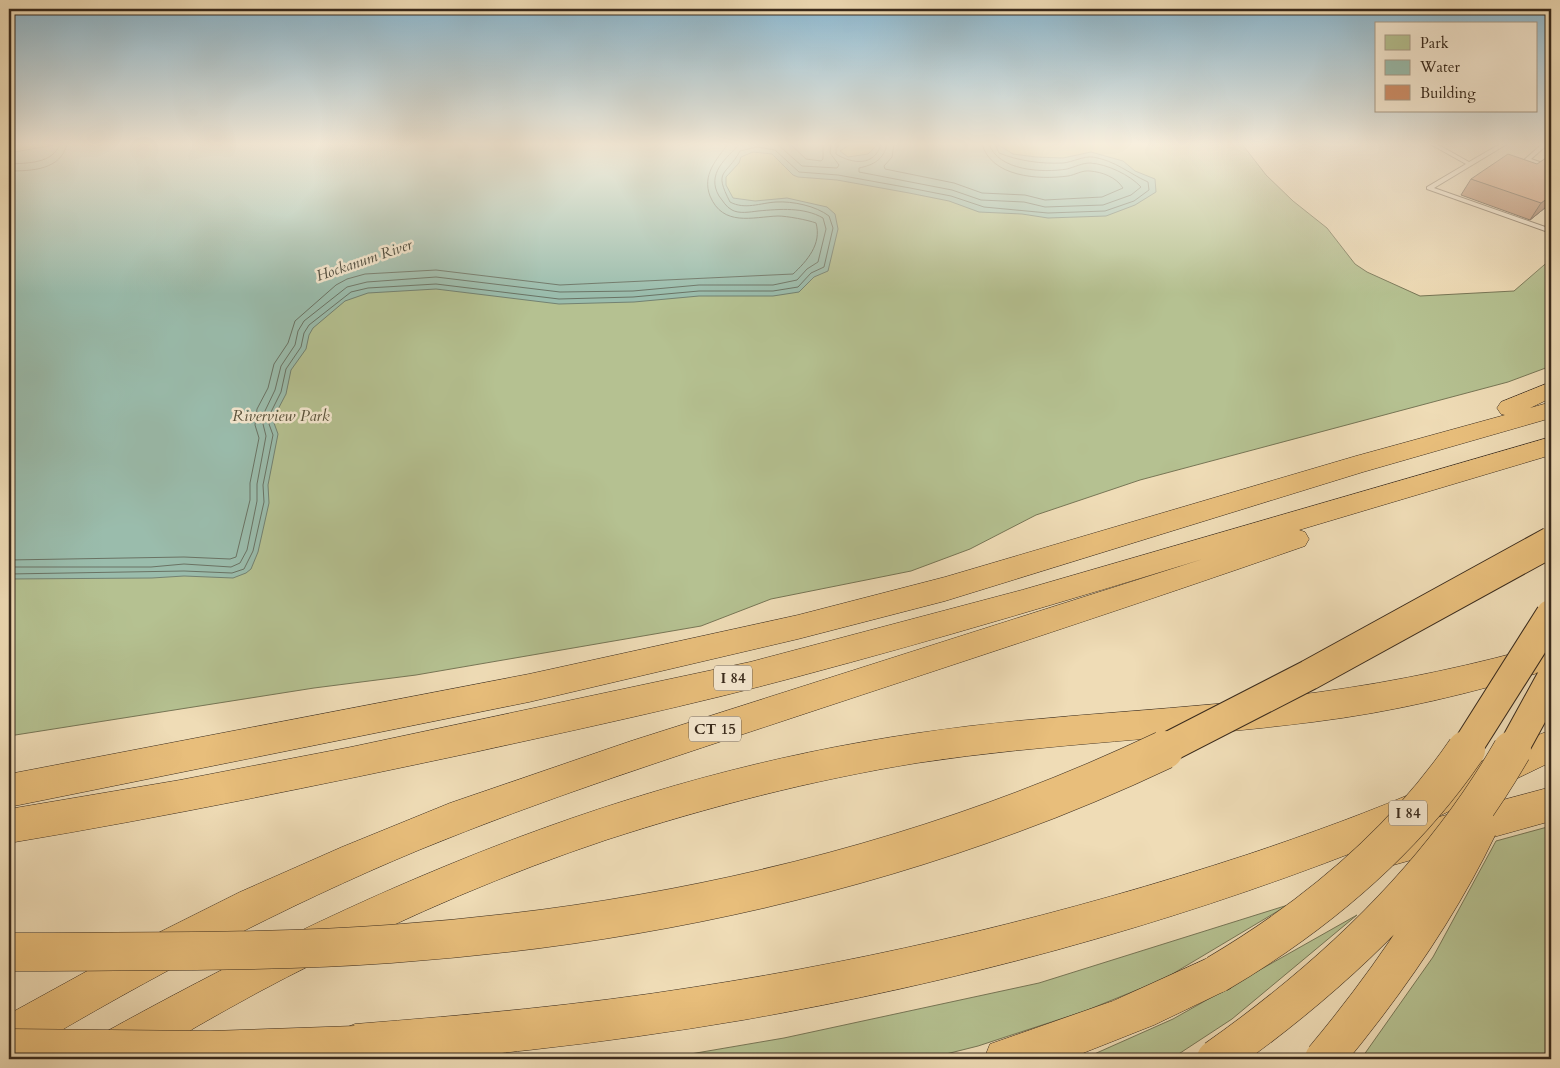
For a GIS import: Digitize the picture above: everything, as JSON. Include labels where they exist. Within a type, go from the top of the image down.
[{"type":"highway","points":[[1356,466],[1394,446],[1502,410],[1551,389]]},
{"type":"highway","points":[[9,791],[529,688],[788,630],[998,574],[1356,466],[1551,410]]},
{"type":"highway","name":"I 84","points":[[9,826],[207,792],[363,760],[604,709],[840,653],[988,612],[1551,446]]},
{"type":"highway","name":"CT 15","points":[[9,1037],[74,998],[189,938],[292,888],[437,826],[667,745],[1333,526],[1444,476]]},
{"type":"highway","points":[[9,952],[326,948],[468,938],[632,915],[735,894],[839,869],[984,825],[1118,772],[1247,708],[1551,542]]},
{"type":"highway","points":[[1005,1059],[1082,1034],[1136,1013],[1217,974],[1264,946],[1318,909],[1360,874],[1395,840],[1464,753],[1551,615]]},
{"type":"highway","points":[[98,1059],[187,1007],[287,954],[408,900],[553,840],[667,804],[809,768],[911,749],[1014,736],[1351,703],[1483,676],[1551,656]]},
{"type":"highway","points":[[1216,1059],[1303,995],[1364,939],[1430,868],[1488,791],[1551,680]]},
{"type":"highway","name":"I 84","points":[[9,1048],[210,1050],[355,1046],[580,1025],[686,1011],[788,994],[902,970],[1059,931],[1181,895],[1259,869],[1417,809],[1551,745]]},
{"type":"highway","points":[[1324,1059],[1379,991],[1420,931],[1471,843],[1481,819],[1488,791]]},
{"type":"highway","points":[[1259,869],[1330,860],[1395,848],[1551,804]]},
{"type":"lane","points":[[1446,194],[1551,231]]},
{"type":"green space","name":"Riverview Park","points":[[9,194],[1286,194],[1327,228],[1355,264],[1367,272],[1420,296],[1514,291],[1551,259],[1551,366],[1508,382],[1140,480],[1036,515],[970,549],[911,571],[771,599],[701,626],[416,675],[314,688],[9,736]]},
{"type":"green space","points":[[1551,826],[1551,1059],[1361,1059],[1433,957],[1496,841]]},
{"type":"green space","points":[[1288,905],[1164,979],[1085,1011],[978,1046],[926,1059],[661,1059],[784,1038],[1039,983]]},
{"type":"green space","points":[[1357,915],[1232,1019],[1171,1059],[1083,1059],[1173,1019]]},
{"type":"water","name":"Hockanum River","points":[[9,194],[731,194],[733,198],[755,201],[787,198],[827,207],[835,214],[838,229],[828,271],[814,277],[799,292],[773,296],[699,296],[634,302],[559,304],[436,289],[368,293],[345,301],[313,328],[309,335],[306,349],[291,370],[286,394],[275,415],[274,423],[278,434],[268,485],[269,503],[258,552],[251,569],[233,578],[184,576],[9,579]]},
{"type":"water","points":[[913,194],[1153,194],[1135,205],[1106,216],[1048,218],[1022,214],[979,212],[949,201]]},
{"type":"building","points":[[1514,194],[1551,194],[1551,196],[1541,203]]}]
